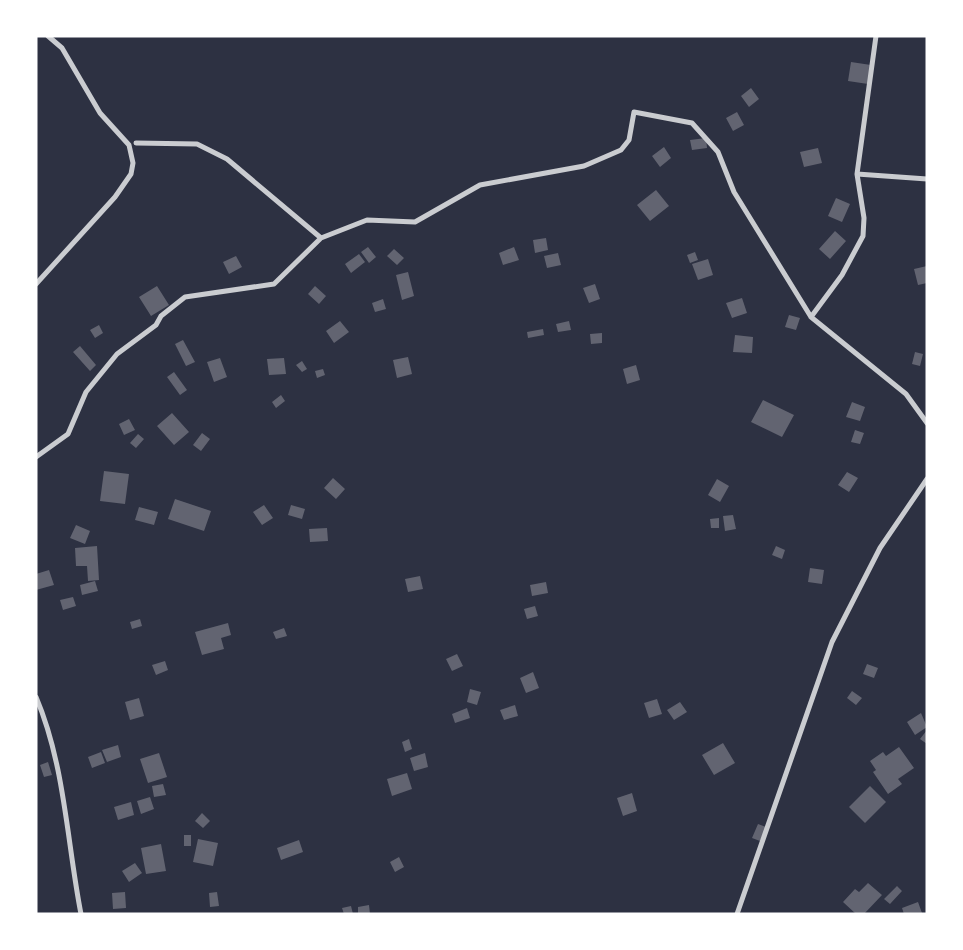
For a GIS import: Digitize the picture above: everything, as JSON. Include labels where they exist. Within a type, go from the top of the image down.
[{"type":"street","points":[[36,284],[115,197],[131,174],[134,163],[129,145],[100,113],[62,48],[48,36]]},
{"type":"street","points":[[811,317],[842,275],[863,236],[864,218],[857,174],[876,36]]},
{"type":"street","points":[[36,457],[68,434],[86,392],[117,354],[156,325],[161,316],[186,297],[274,284],[321,238],[367,220],[415,222],[480,185],[584,166],[621,150],[630,140],[634,111],[693,123],[718,152],[734,192],[811,317],[906,394],[927,423]]},
{"type":"street","points":[[136,143],[197,144],[227,159],[321,238]]},
{"type":"street","points":[[857,174],[927,179]]},
{"type":"street","points":[[737,914],[832,642],[880,548],[927,479]]},
{"type":"street","points":[[36,698],[47,727],[59,779],[81,914]]},
{"type":"building","points":[[851,62],[871,65],[868,84],[848,81]]},
{"type":"building","points":[[751,88],[759,99],[749,107],[741,96]]},
{"type":"building","points":[[737,112],[744,125],[733,131],[726,118]]},
{"type":"building","points":[[706,138],[707,148],[692,150],[690,140]]},
{"type":"building","points":[[664,147],[671,158],[660,167],[652,156]]},
{"type":"building","points":[[818,148],[822,163],[804,167],[800,152]]},
{"type":"building","points":[[656,190],[669,206],[650,221],[637,205]]},
{"type":"building","points":[[836,198],[850,204],[842,222],[828,216]]},
{"type":"building","points":[[835,231],[846,241],[830,259],[819,249]]},
{"type":"building","points":[[546,238],[548,250],[535,253],[533,240]]},
{"type":"building","points":[[368,247],[376,257],[369,263],[361,252]]},
{"type":"building","points":[[514,247],[519,260],[503,265],[499,253]]},
{"type":"building","points":[[394,249],[404,258],[397,265],[387,256]]},
{"type":"building","points":[[695,252],[698,260],[690,263],[687,255]]},
{"type":"building","points":[[558,253],[561,265],[547,268],[544,256]]},
{"type":"building","points":[[359,254],[365,262],[351,273],[345,264]]},
{"type":"building","points":[[236,256],[242,267],[229,274],[223,262]]},
{"type":"building","points":[[708,259],[713,275],[698,280],[692,264]]},
{"type":"building","points":[[927,266],[927,283],[918,285],[914,269]]},
{"type":"building","points":[[408,272],[414,296],[402,300],[396,275]]},
{"type":"building","points":[[595,284],[600,299],[589,303],[583,288]]},
{"type":"building","points":[[157,286],[169,305],[151,316],[139,297]]},
{"type":"building","points":[[315,286],[326,296],[319,304],[308,294]]},
{"type":"building","points":[[742,298],[747,313],[732,318],[726,303]]},
{"type":"building","points":[[383,299],[386,309],[375,312],[372,303]]},
{"type":"building","points":[[789,315],[800,318],[796,330],[785,327]]},
{"type":"building","points":[[340,321],[349,332],[334,343],[326,331]]},
{"type":"building","points":[[569,321],[571,330],[558,332],[556,324]]},
{"type":"building","points":[[99,325],[103,333],[95,338],[90,330]]},
{"type":"building","points":[[543,329],[544,335],[528,338],[527,332]]},
{"type":"building","points":[[602,333],[602,343],[591,344],[590,334]]},
{"type":"building","points":[[735,335],[753,337],[752,353],[733,352]]},
{"type":"building","points":[[183,340],[195,362],[186,366],[175,344]]},
{"type":"building","points":[[80,346],[96,365],[90,371],[73,352]]},
{"type":"building","points":[[915,352],[923,354],[920,366],[912,364]]},
{"type":"building","points":[[408,357],[412,374],[397,378],[393,360]]},
{"type":"building","points":[[220,358],[227,377],[214,382],[207,362]]},
{"type":"building","points":[[284,358],[286,374],[269,375],[267,359]]},
{"type":"building","points":[[302,361],[307,369],[302,372],[296,365]]},
{"type":"building","points":[[636,365],[640,380],[627,384],[623,369]]},
{"type":"building","points":[[323,369],[325,375],[317,378],[315,371]]},
{"type":"building","points":[[174,372],[187,390],[180,395],[167,377]]},
{"type":"building","points":[[281,395],[285,401],[276,408],[272,402]]},
{"type":"building","points":[[763,400],[794,415],[782,437],[751,422]]},
{"type":"building","points":[[852,402],[865,407],[860,421],[846,417]]},
{"type":"building","points":[[172,413],[189,432],[174,445],[157,426]]},
{"type":"building","points":[[129,419],[135,430],[124,435],[119,424]]},
{"type":"building","points":[[855,430],[864,433],[860,444],[851,442]]},
{"type":"building","points":[[202,433],[210,439],[201,451],[193,445]]},
{"type":"building","points":[[138,434],[144,439],[136,448],[130,443]]},
{"type":"building","points":[[104,471],[129,474],[125,504],[100,501]]},
{"type":"building","points":[[847,472],[858,478],[849,492],[838,485]]},
{"type":"building","points":[[333,478],[345,489],[336,499],[324,488]]},
{"type":"building","points":[[717,479],[729,486],[720,502],[708,495]]},
{"type":"building","points":[[175,499],[211,511],[204,531],[168,519]]},
{"type":"building","points":[[264,505],[273,518],[262,525],[253,512]]},
{"type":"building","points":[[291,505],[305,509],[302,519],[288,515]]},
{"type":"building","points":[[139,507],[158,512],[154,525],[135,520]]},
{"type":"building","points":[[733,515],[736,529],[725,531],[723,516]]},
{"type":"building","points":[[719,518],[719,528],[711,528],[710,519]]},
{"type":"building","points":[[76,525],[90,531],[85,544],[70,538]]},
{"type":"building","points":[[327,528],[328,541],[310,542],[309,529]]},
{"type":"building","points":[[97,546],[99,580],[88,581],[87,566],[76,566],[75,548]]},
{"type":"building","points":[[776,546],[785,550],[782,559],[772,555]]},
{"type":"building","points":[[810,568],[824,570],[822,584],[808,582]]},
{"type":"building","points":[[49,570],[54,585],[36,590],[36,574]]},
{"type":"building","points":[[420,576],[423,589],[408,592],[405,579]]},
{"type":"building","points":[[95,581],[98,591],[82,595],[80,585]]},
{"type":"building","points":[[546,582],[548,593],[532,596],[530,585]]},
{"type":"building","points":[[73,597],[76,606],[63,610],[60,600]]},
{"type":"building","points":[[535,606],[538,616],[527,619],[524,609]]},
{"type":"building","points":[[140,619],[142,626],[132,629],[130,622]]},
{"type":"building","points":[[228,623],[231,635],[221,638],[224,649],[202,655],[195,632]]},
{"type":"building","points":[[284,628],[287,636],[276,639],[273,632]]},
{"type":"building","points":[[457,654],[463,666],[452,671],[446,659]]},
{"type":"building","points":[[165,661],[168,670],[156,675],[152,665]]},
{"type":"building","points":[[867,664],[878,668],[874,678],[863,674]]},
{"type":"building","points":[[533,672],[539,688],[526,693],[520,678]]},
{"type":"building","points":[[470,689],[481,692],[477,705],[467,702]]},
{"type":"building","points":[[852,691],[862,698],[856,705],[847,698]]},
{"type":"building","points":[[139,698],[144,716],[130,720],[125,702]]},
{"type":"building","points":[[657,699],[662,714],[649,718],[644,703]]},
{"type":"building","points":[[680,702],[687,712],[674,720],[667,710]]},
{"type":"building","points":[[515,705],[518,716],[504,720],[500,710]]},
{"type":"building","points":[[467,708],[470,718],[455,723],[452,714]]},
{"type":"building","points":[[921,713],[927,727],[915,735],[907,722]]},
{"type":"building","points":[[927,730],[927,744],[920,739]]},
{"type":"building","points":[[409,739],[412,749],[405,752],[402,742]]},
{"type":"building","points":[[723,743],[735,763],[714,775],[702,755]]},
{"type":"building","points":[[118,745],[121,757],[107,762],[102,750]]},
{"type":"building","points":[[899,747],[914,768],[898,779],[902,784],[888,794],[873,772],[876,770],[870,761],[883,752],[886,756]]},
{"type":"building","points":[[101,752],[105,763],[92,768],[88,757]]},
{"type":"building","points":[[159,753],[167,777],[148,783],[140,759]]},
{"type":"building","points":[[425,753],[428,767],[414,771],[410,758]]},
{"type":"building","points":[[48,762],[52,775],[44,777],[40,765]]},
{"type":"building","points":[[407,773],[412,789],[392,796],[387,779]]},
{"type":"building","points":[[163,784],[166,795],[154,797],[152,786]]},
{"type":"building","points":[[870,786],[886,802],[865,823],[849,807]]},
{"type":"building","points":[[632,793],[637,811],[623,816],[617,798]]},
{"type":"building","points":[[150,797],[154,809],[141,814],[137,801]]},
{"type":"building","points":[[131,802],[134,815],[118,820],[114,807]]},
{"type":"building","points":[[202,813],[210,821],[203,828],[195,821]]},
{"type":"building","points":[[758,824],[766,827],[760,841],[752,838]]},
{"type":"building","points":[[184,835],[191,835],[191,846],[184,846]]},
{"type":"building","points":[[198,839],[218,843],[213,866],[193,862]]},
{"type":"building","points":[[299,840],[303,852],[281,860],[277,848]]},
{"type":"building","points":[[161,844],[166,871],[146,874],[141,848]]},
{"type":"building","points":[[399,857],[404,867],[395,872],[390,862]]},
{"type":"building","points":[[135,863],[142,873],[129,882],[122,871]]},
{"type":"building","points":[[868,883],[882,895],[864,914],[856,914],[843,902],[855,889],[859,892]]},
{"type":"building","points":[[897,886],[902,891],[890,904],[884,899]]},
{"type":"building","points":[[125,892],[126,908],[113,909],[112,893]]},
{"type":"building","points":[[217,892],[219,906],[210,907],[209,893]]},
{"type":"building","points":[[918,902],[922,913],[904,914],[902,908]]},
{"type":"building","points":[[369,905],[370,914],[358,914],[358,907]]},
{"type":"building","points":[[351,906],[353,914],[344,914],[342,908]]}]
